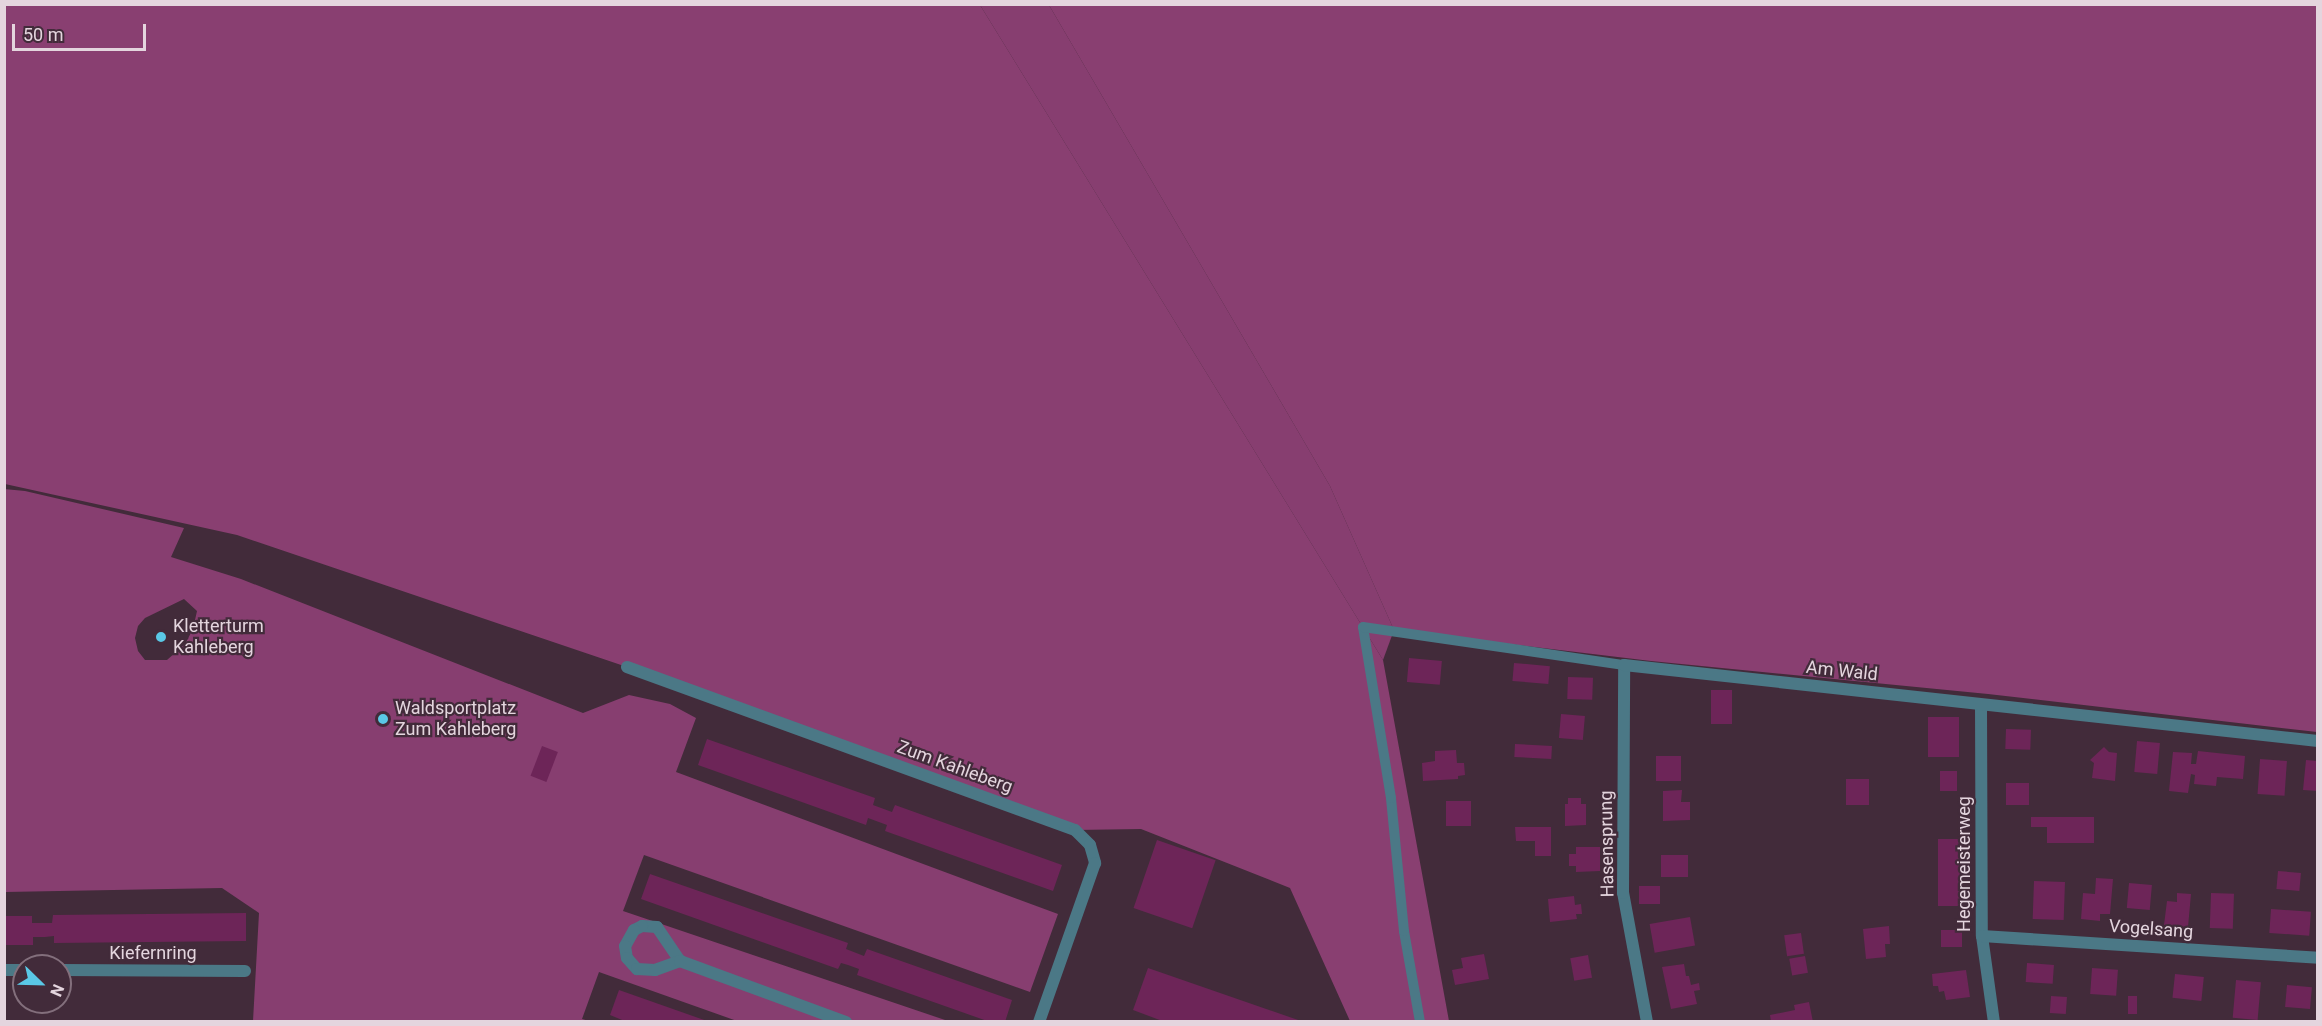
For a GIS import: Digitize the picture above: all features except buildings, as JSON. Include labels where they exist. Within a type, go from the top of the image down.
[{"type":"street","name":"Am Wald","points":[[1624,665],[2318,741]]},
{"type":"street","name":"Hasensprung","points":[[1624,665],[1623,892],[1647,1022]]},
{"type":"street","name":"Zum Kahleberg","points":[[627,667],[1075,830],[1090,845],[1095,862],[1039,1022]]},
{"type":"street","name":"Hegemeisterweg","points":[[1981,705],[1982,936],[1994,1022]]},
{"type":"street","points":[[681,961],[655,970],[637,969],[627,957],[625,946],[634,930],[642,926],[657,927],[681,961],[846,1022]]},
{"type":"street","name":"Vogelsang","points":[[1982,936],[2318,958]]},
{"type":"street","name":"Kiefernring","points":[[72,970],[245,971]]},
{"type":"lane","name":"Am Wald","points":[[1420,1022],[1404,931],[1391,798],[1363,627],[1624,665]]},
{"type":"shaded area","points":[[5,5],[980,5],[1383,660],[1449,1021],[1350,1021],[1290,888],[1141,829],[1075,830],[627,667],[237,535],[5,484]]},
{"type":"shaded area","points":[[980,5],[1049,5],[1330,486],[1394,630],[1383,660]]},
{"type":"shaded area","points":[[1049,5],[2317,5],[2317,732],[1988,694],[1651,661],[1394,630],[1330,486]]},
{"type":"shaded area","points":[[4,489],[25,491],[184,528],[171,557],[241,579],[583,713],[629,695],[670,704],[696,718],[676,772],[1058,914],[1030,992],[644,855],[623,911],[948,1021],[737,1021],[599,972],[582,1019],[589,1021],[253,1021],[259,913],[222,888],[5,892]],"holes":[[[184,599],[197,611],[193,629],[185,644],[167,660],[145,660],[138,651],[135,638],[138,626],[145,618]]]},
{"type":"place","name":"Kletterturm Kahleberg","points":[[161,637]]},
{"type":"place","name":"Waldsportplatz Zum Kahleberg","points":[[383,719]]}]
